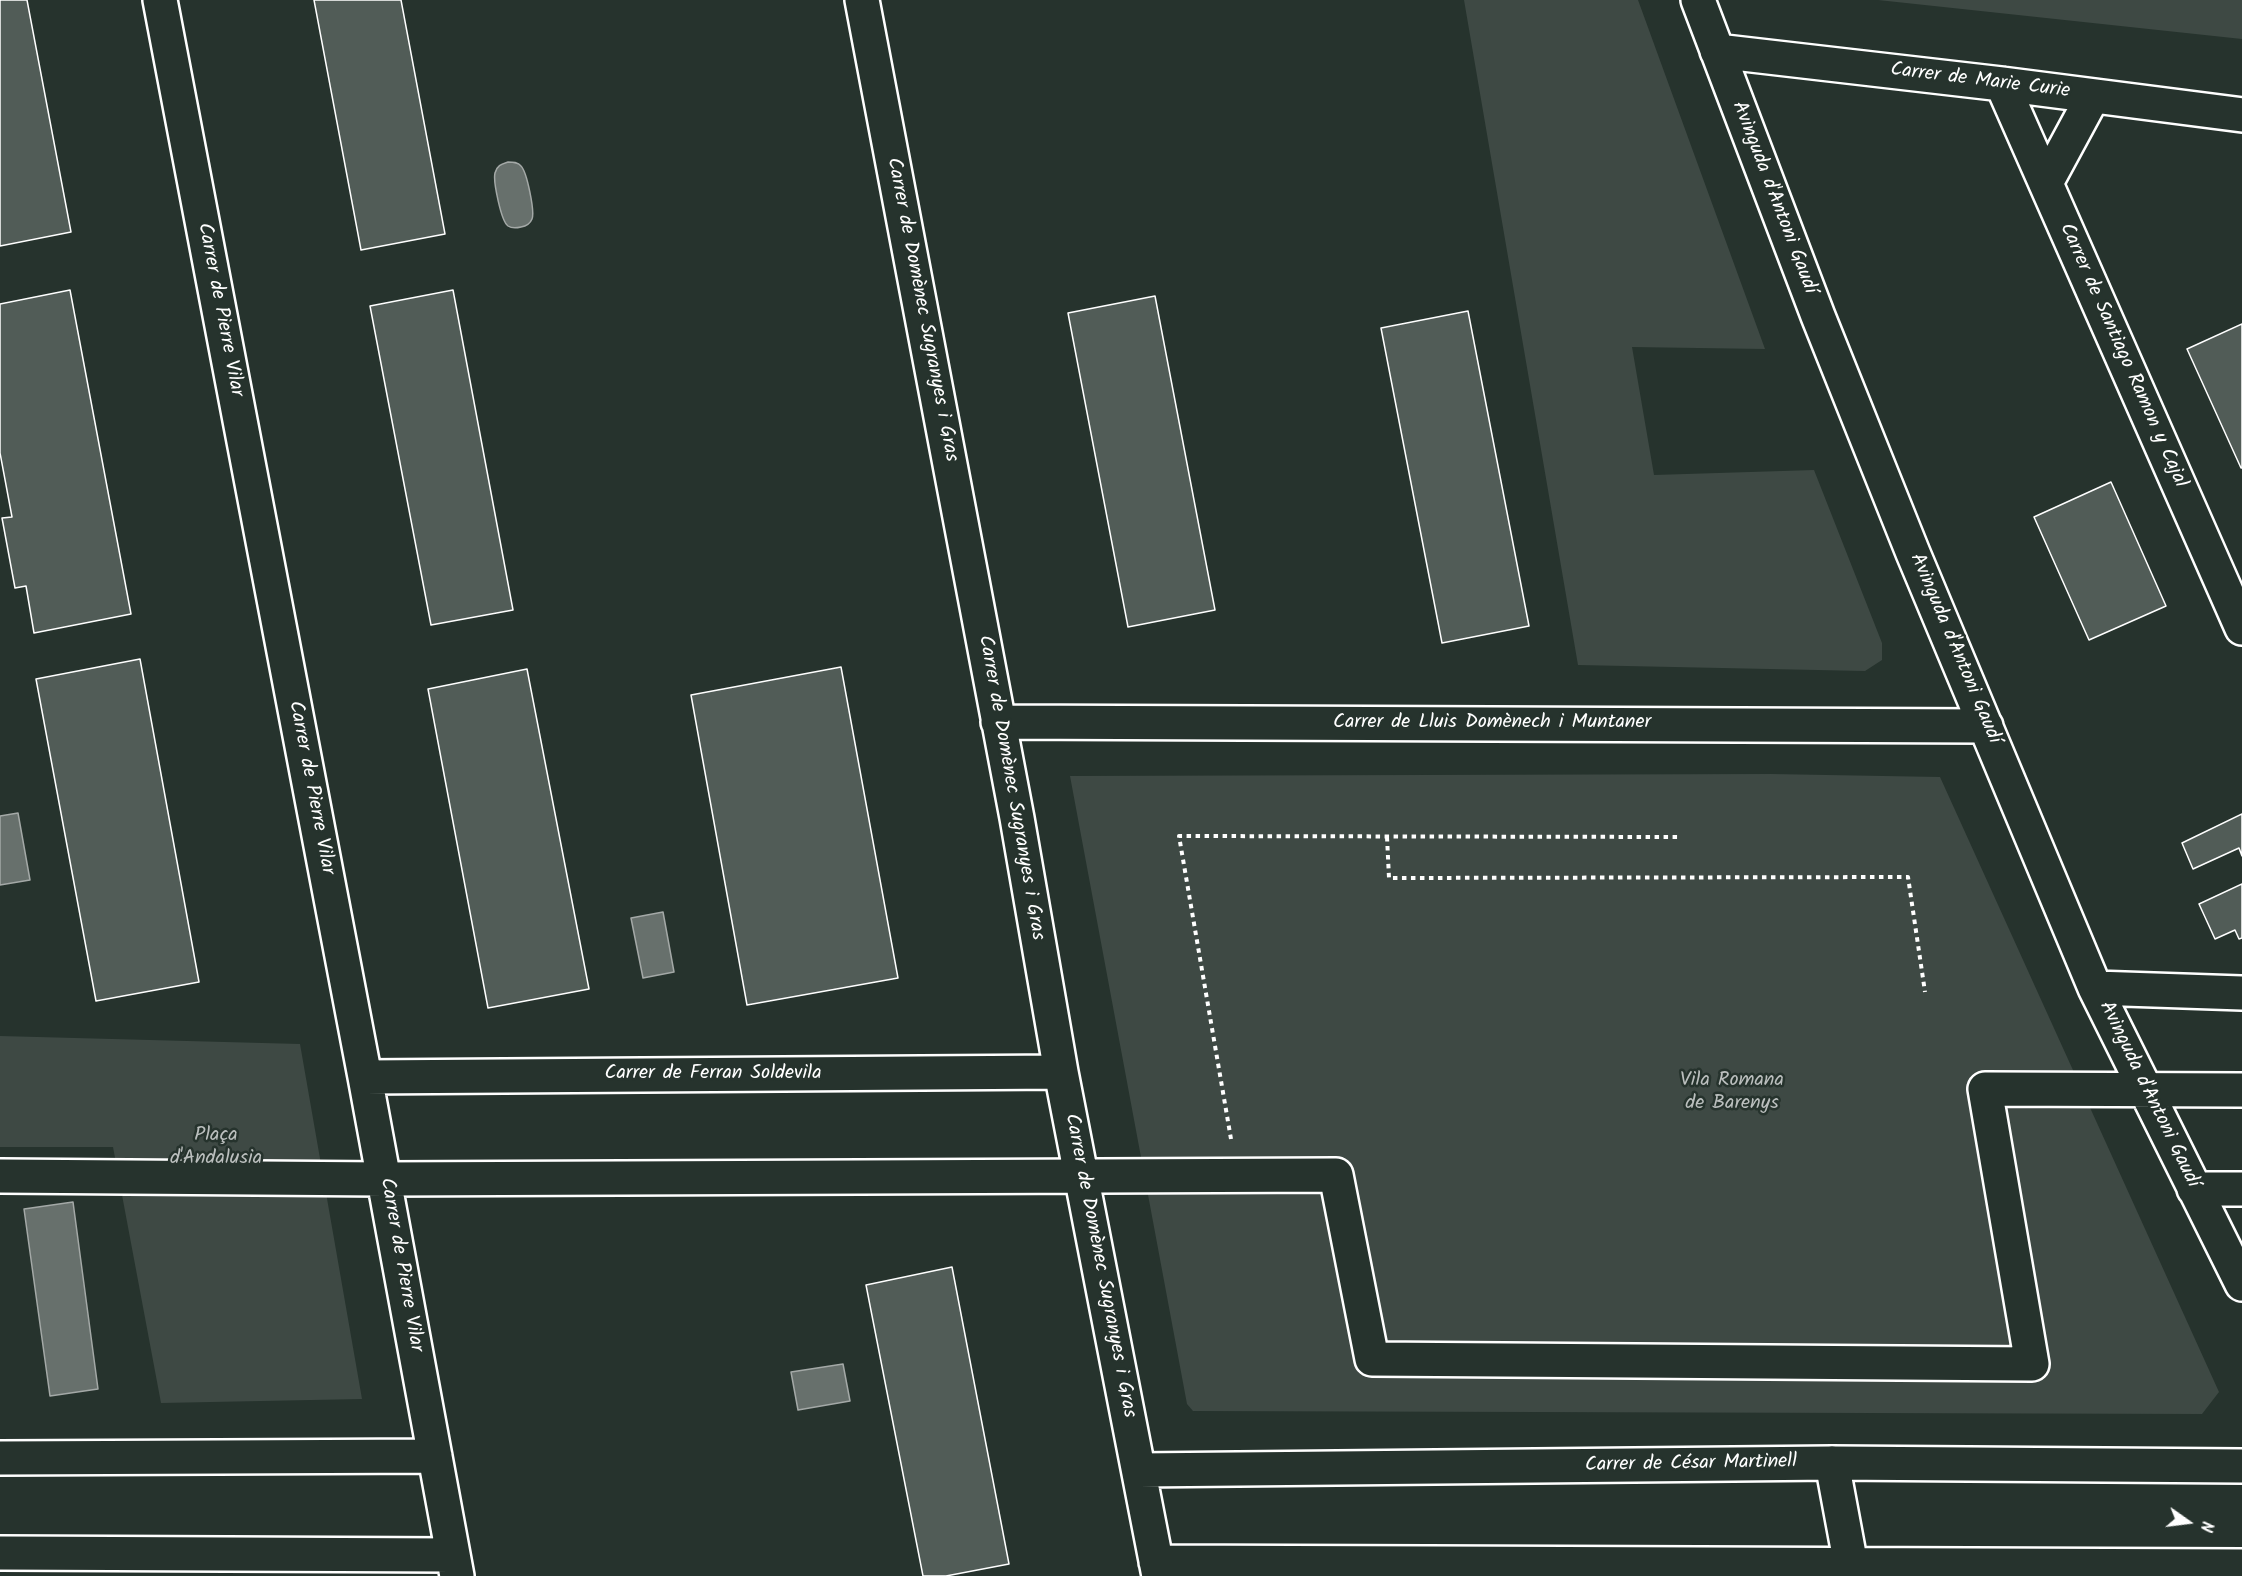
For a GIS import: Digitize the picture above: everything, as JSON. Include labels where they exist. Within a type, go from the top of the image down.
[{"type":"street","name":"Carrer de Pierre Vilar","points":[[160,0],[365,1077],[455,1565]]},
{"type":"street","name":"Carrer de Domènec Sugranyes i Gras","points":[[862,0],[998,722],[1061,1072],[1158,1569]]},
{"type":"street","name":"Avinguda d'Antoni Gaudí","points":[[1698,0],[1818,316],[1913,553],[2095,988],[2242,1284]]},
{"type":"street","name":"Carrer de Marie Curie","points":[[1717,51],[2242,115]]},
{"type":"street","name":"Carrer de Santiago Ramon y Cajal","points":[[2002,84],[2242,628]]},
{"type":"street","points":[[2046,183],[2093,96]]},
{"type":"street","name":"Carrer de Lluis Domènech i Muntaner","points":[[998,722],[1986,726]]},
{"type":"street","points":[[2095,988],[2242,993]]},
{"type":"street","name":"Carrer de Ferran Soldevila","points":[[365,1077],[1061,1072]]},
{"type":"street","points":[[0,1176],[384,1179],[1336,1175],[1372,1359],[2032,1364],[1985,1089],[2242,1090]]},
{"type":"street","points":[[2194,1189],[2242,1189]]},
{"type":"street","points":[[0,1458],[435,1456]]},
{"type":"street","points":[[1832,1463],[1852,1570]]},
{"type":"street","name":"Carrer de César Martinell","points":[[1139,1470],[1832,1463],[2242,1466]]},
{"type":"street","points":[[0,1552],[455,1565]]},
{"type":"street","points":[[1158,1569],[1852,1570],[2242,1566]]},
{"type":"path","points":[[1238,1177],[1179,836],[1681,837]]},
{"type":"path","points":[[1387,837],[1389,878],[1908,877],[1925,993]]},
{"type":"green space","points":[[1464,0],[1638,0],[1765,349],[1632,347],[1654,475],[1814,470],[1882,643],[1882,660],[1865,671],[1578,665]]},
{"type":"green space","points":[[1878,0],[2242,0],[2242,39]]},
{"type":"green space","name":"Vila Romana de Barenys","points":[[1771,774],[1940,777],[2219,1392],[2202,1414],[1193,1411],[1187,1404],[1070,776]]},
{"type":"green space","name":"Plaça d'Andalusia","points":[[0,1036],[300,1044],[362,1399],[161,1403],[113,1147],[0,1147]]},
{"type":"shaded area","points":[[508,162],[520,165],[528,184],[533,215],[530,222],[523,227],[514,228],[505,223],[498,201],[495,173],[498,167]]},
{"type":"shaded area","points":[[18,813],[30,880],[0,885],[0,816]]},
{"type":"shaded area","points":[[663,912],[674,972],[643,978],[631,918]]},
{"type":"shaded area","points":[[73,1202],[98,1389],[50,1396],[24,1209]]},
{"type":"shaded area","points":[[843,1364],[850,1401],[798,1410],[791,1372]]},
{"type":"building","points":[[0,0],[27,0],[71,232],[0,246]]},
{"type":"building","points":[[314,0],[401,0],[445,234],[361,250]]},
{"type":"building","points":[[70,290],[131,614],[34,633],[26,586],[15,588],[2,518],[12,517],[0,453],[0,304]]},
{"type":"building","points":[[453,290],[513,610],[431,625],[370,306]]},
{"type":"building","points":[[1155,296],[1215,610],[1128,627],[1068,313]]},
{"type":"building","points":[[1468,311],[1529,626],[1442,643],[1381,328]]},
{"type":"building","points":[[2242,324],[2242,468],[2241,468],[2187,349]]},
{"type":"building","points":[[2111,482],[2166,606],[2089,640],[2034,517]]},
{"type":"building","points":[[140,659],[199,982],[96,1001],[36,679]]},
{"type":"building","points":[[841,667],[898,978],[747,1005],[691,695]]},
{"type":"building","points":[[527,669],[589,989],[488,1008],[428,689]]},
{"type":"building","points":[[2242,814],[2242,856],[2239,848],[2193,869],[2182,843]]},
{"type":"building","points":[[2242,884],[2242,938],[2239,939],[2235,930],[2215,939],[2199,904]]},
{"type":"building","points":[[952,1267],[1009,1564],[946,1576],[923,1576],[866,1285]]}]
